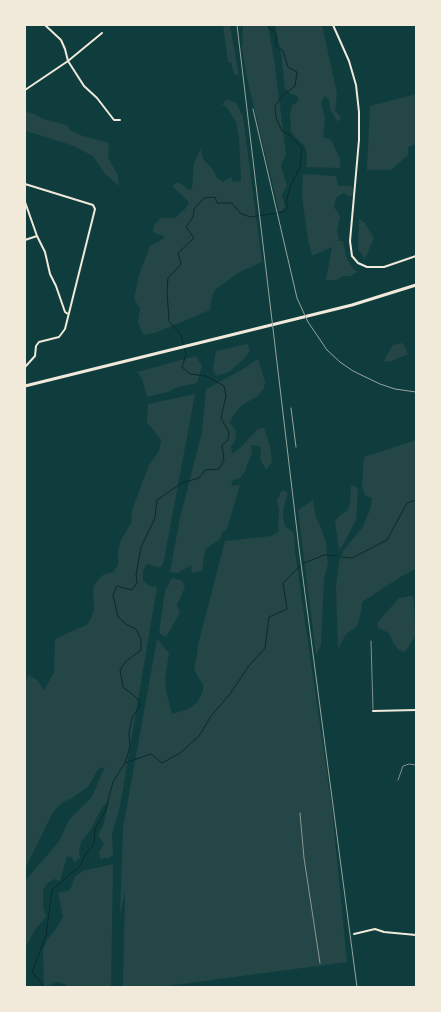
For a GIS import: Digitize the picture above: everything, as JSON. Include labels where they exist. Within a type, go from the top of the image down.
[{"type":"highway","points":[[25,386],[252,331],[352,305],[416,285]]},
{"type":"street","points":[[45,25],[61,40],[68,61],[84,86],[97,98],[114,120],[120,120]]},
{"type":"street","points":[[333,25],[349,61],[356,85],[359,112],[359,140],[350,242],[352,256],[358,263],[367,267],[384,267],[416,256]]},
{"type":"street","points":[[25,90],[68,61],[102,33]]},
{"type":"street","points":[[25,184],[95,207],[65,329],[59,337],[39,342],[36,346],[35,356],[25,367]]},
{"type":"street","points":[[25,202],[45,252],[50,274],[65,312],[68,314]]},
{"type":"street","points":[[25,240],[37,236]]},
{"type":"street","points":[[373,710],[416,710]]},
{"type":"street","points":[[354,934],[375,929],[384,932],[416,935]]},
{"type":"lane","points":[[371,641],[373,710]]},
{"type":"lane","points":[[398,780],[403,766],[409,764],[416,765]]},
{"type":"lane","points":[[300,813],[304,858],[320,963]]},
{"type":"shaded area","points":[[223,25],[230,25],[239,76],[234,74],[231,62],[228,62]]},
{"type":"shaded area","points":[[243,25],[268,25],[286,154],[281,166],[287,185],[282,195],[285,207],[281,211],[279,211],[247,78],[242,48]]},
{"type":"shaded area","points":[[275,25],[322,25],[337,93],[335,111],[341,117],[338,122],[330,109],[329,100],[325,96],[321,103],[325,118],[323,137],[331,140],[340,159],[340,168],[306,167],[307,154],[304,145],[291,131],[290,114],[292,105],[299,101],[297,96],[291,94],[285,88],[281,53]]},
{"type":"shaded area","points":[[416,94],[416,144],[408,147],[408,155],[391,170],[367,170],[370,106]]},
{"type":"shaded area","points":[[227,99],[236,103],[243,117],[262,262],[238,273],[216,289],[212,296],[210,310],[155,333],[143,335],[138,321],[140,308],[134,299],[139,275],[150,246],[165,237],[153,232],[154,225],[161,218],[175,218],[185,209],[189,202],[172,186],[178,182],[189,190],[192,189],[194,163],[201,148],[203,159],[213,170],[217,178],[223,182],[231,177],[233,182],[241,181],[239,139],[236,122],[226,106],[222,105]]},
{"type":"shaded area","points":[[25,111],[43,119],[67,125],[70,130],[80,135],[109,143],[108,157],[118,176],[119,186],[105,174],[93,156],[71,145],[26,131]]},
{"type":"shaded area","points":[[303,174],[336,176],[338,186],[352,186],[354,195],[350,197],[343,193],[336,198],[334,207],[340,216],[337,230],[339,241],[343,241],[346,256],[351,266],[357,272],[350,276],[344,276],[336,280],[326,280],[332,247],[312,256],[302,195]]},
{"type":"shaded area","points":[[359,219],[365,223],[374,238],[365,259],[358,249]]},
{"type":"shaded area","points":[[403,343],[408,354],[392,361],[383,362],[393,345]]},
{"type":"shaded area","points":[[247,344],[250,351],[244,359],[229,372],[216,376],[213,370],[216,351]]},
{"type":"shaded area","points":[[196,356],[202,366],[197,383],[147,397],[142,379],[137,372]]},
{"type":"shaded area","points":[[258,359],[265,381],[264,388],[258,396],[242,405],[234,414],[230,423],[236,431],[235,440],[231,447],[232,454],[258,429],[264,428],[270,446],[272,462],[266,470],[260,459],[261,448],[251,445],[252,452],[245,471],[240,478],[233,480],[231,486],[240,485],[227,529],[222,532],[220,539],[205,549],[202,571],[192,573],[191,565],[178,573],[170,572],[180,518],[202,432],[206,389]]},
{"type":"shaded area","points":[[195,394],[164,560],[162,566],[157,567],[147,564],[143,571],[143,581],[150,586],[157,587],[123,789],[112,834],[113,854],[109,858],[100,859],[99,852],[104,844],[98,835],[103,826],[109,802],[103,806],[90,831],[81,842],[80,858],[74,862],[72,857],[67,856],[60,881],[55,879],[48,883],[43,890],[43,907],[46,917],[36,928],[27,945],[25,941],[26,880],[60,840],[69,820],[91,798],[105,767],[98,769],[88,787],[63,802],[53,812],[25,869],[25,686],[28,675],[37,680],[44,690],[54,673],[55,639],[88,624],[94,611],[93,587],[103,575],[113,572],[118,565],[118,551],[121,540],[131,523],[132,510],[149,465],[159,451],[161,440],[147,422],[148,404]]},
{"type":"shaded area","points":[[416,440],[416,569],[362,602],[357,626],[346,634],[338,649],[336,587],[339,562],[343,551],[362,528],[370,510],[372,498],[365,495],[362,486],[364,457]]},
{"type":"shaded area","points":[[351,486],[356,486],[358,492],[356,520],[339,550],[335,521],[347,511],[350,504]]},
{"type":"shaded area","points":[[282,490],[288,492],[283,515],[285,526],[294,533],[295,552],[332,809],[347,962],[159,987],[123,987],[125,891],[120,916],[123,828],[157,639],[169,653],[165,679],[172,714],[188,709],[197,703],[203,691],[203,685],[194,670],[199,641],[225,541],[271,536],[278,532],[279,510],[277,500]]},
{"type":"shaded area","points":[[313,500],[316,518],[326,543],[328,564],[324,578],[321,645],[316,655],[298,510]]},
{"type":"shaded area","points":[[172,578],[182,581],[185,587],[177,605],[180,613],[166,637],[159,633],[165,591]]},
{"type":"shaded area","points":[[412,596],[414,600],[415,636],[406,651],[403,652],[394,644],[389,633],[378,628],[378,622],[399,598]]},
{"type":"shaded area","points":[[113,864],[111,987],[67,987],[58,982],[44,987],[43,950],[47,940],[63,917],[58,893],[70,890],[75,877],[83,871]]},
{"type":"waterway","points":[[125,763],[130,747],[129,732],[132,718],[140,705],[137,698],[123,687],[120,670],[126,661],[141,650],[141,639],[136,629],[127,625],[118,617],[113,595],[117,586],[132,590],[137,583],[136,575],[141,547],[155,518],[157,500],[182,483],[199,478],[205,470],[219,469],[224,460],[222,445],[228,440],[229,432],[221,418],[226,396],[224,386],[206,376],[190,374],[182,367],[186,355],[181,335],[169,321],[168,278],[181,264],[178,253],[194,238],[186,227],[193,217],[194,209],[204,198],[215,197],[217,203],[232,203],[240,213],[250,217],[284,212],[288,206],[286,202],[291,185],[300,167],[302,148],[291,136],[282,131],[276,118],[275,106],[282,96],[295,86],[297,72],[288,67],[283,51],[276,46],[276,34],[266,25]]},
{"type":"waterway","points":[[341,557],[352,558],[387,540],[407,503],[416,500]]},
{"type":"waterway","points":[[302,564],[324,555],[337,556]]},
{"type":"waterway","points":[[44,987],[32,972],[46,936],[52,890],[80,866],[85,855],[94,844],[95,829],[105,812],[113,782],[125,763],[151,754],[162,763],[180,753],[199,736],[211,716],[265,648],[269,617],[287,609],[283,583],[300,566]]},
{"type":"railway","points":[[237,25],[299,548],[357,987]]},
{"type":"railway","points":[[253,109],[297,298],[308,322],[327,350],[353,371],[380,384],[395,389],[416,392]]},
{"type":"railway","points":[[291,408],[296,447]]}]
